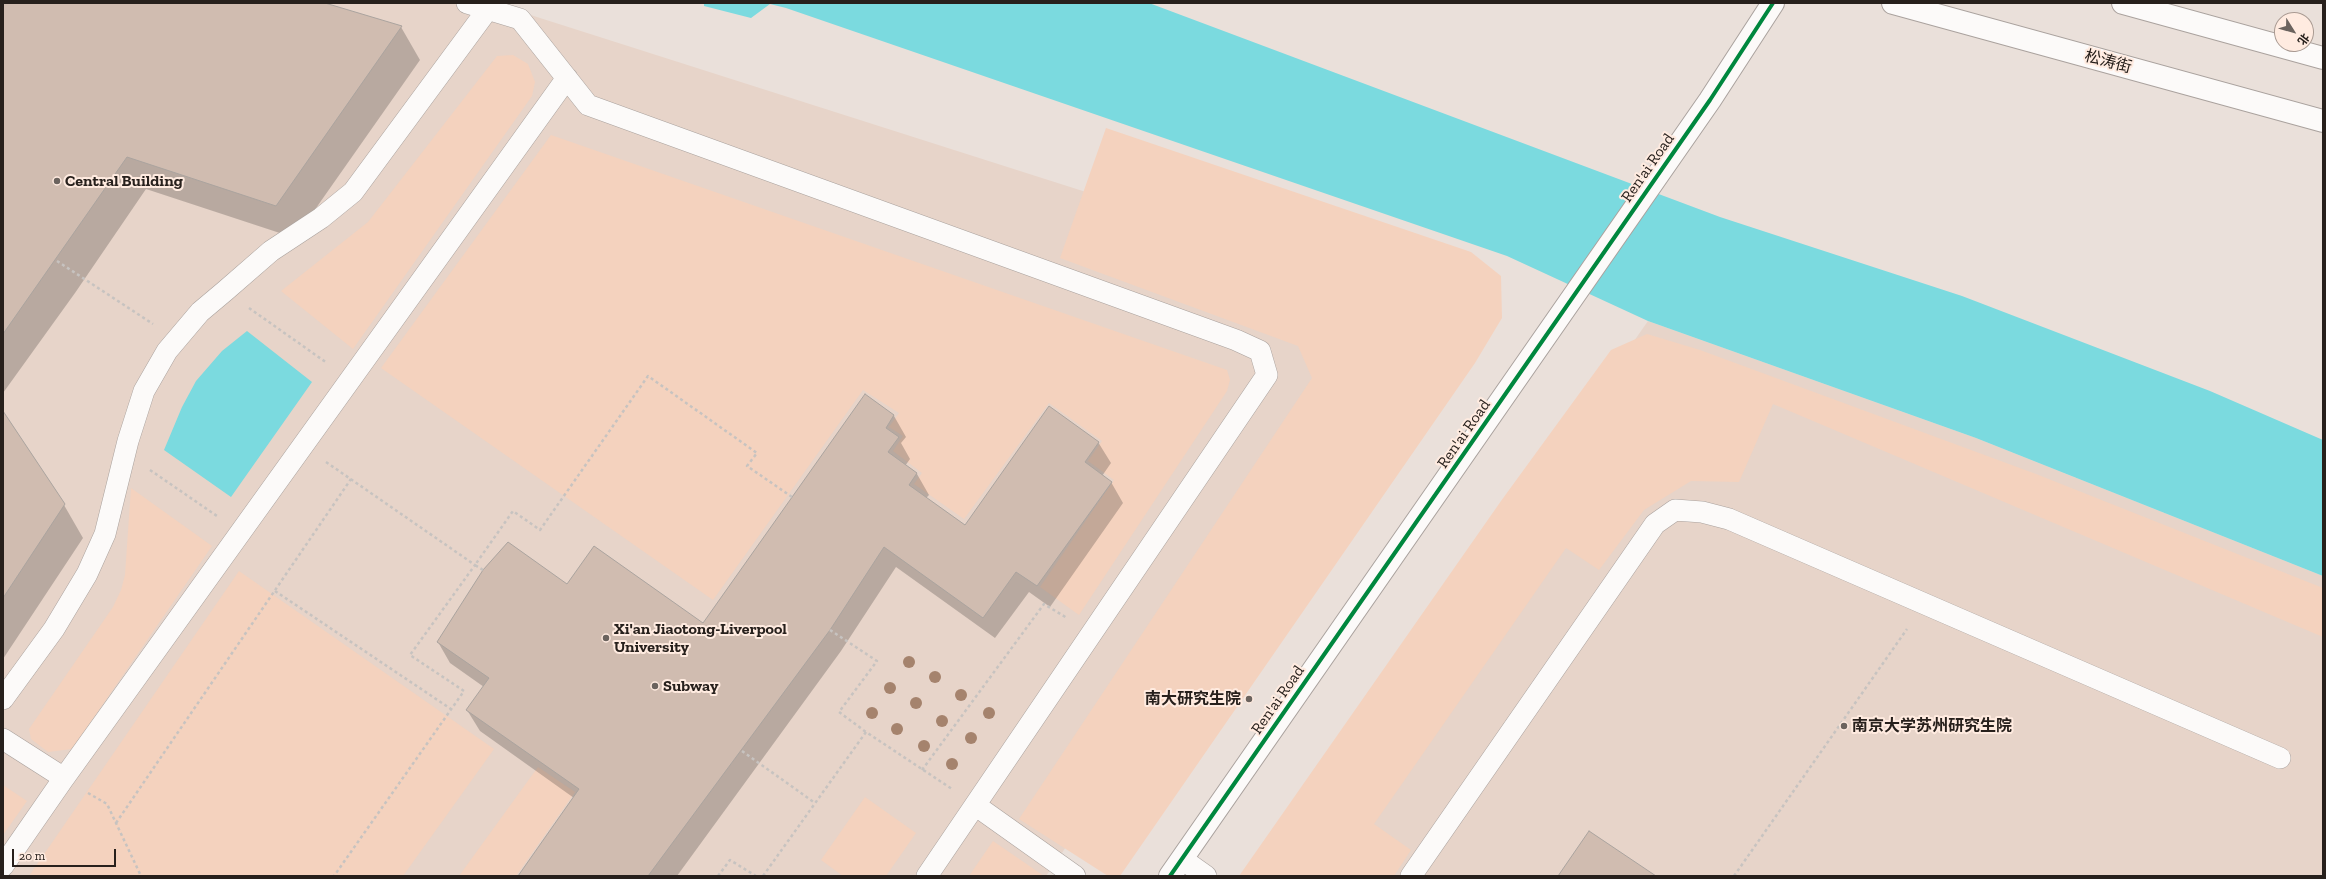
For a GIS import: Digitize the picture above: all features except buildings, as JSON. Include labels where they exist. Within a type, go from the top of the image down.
[{"type":"main road","name":"Ren'ai Road","points":[[1176,868],[1710,100],[1773,3]]},
{"type":"main road","name":"松涛街","points":[[1893,3],[2323,121]]},
{"type":"main road","points":[[2123,3],[2323,58]]},
{"type":"lane","points":[[467,3],[520,18],[588,105],[1236,340],[1260,351],[1267,374],[927,876]]},
{"type":"lane","points":[[3,699],[54,629],[87,574],[105,534],[125,453],[144,391],[167,351],[200,312],[271,252],[321,218],[352,192],[488,9]]},
{"type":"lane","points":[[3,866],[64,778],[567,78]]},
{"type":"lane","points":[[1411,876],[1655,524],[1675,510],[1702,512],[1729,519],[2280,758]]},
{"type":"lane","points":[[3,739],[64,778]]},
{"type":"lane","points":[[975,805],[1075,876]]},
{"type":"lane","points":[[1176,868],[1206,876]]},
{"type":"path","points":[[57,261],[176,339]]},
{"type":"path","points":[[225,291],[350,380]]},
{"type":"path","points":[[334,876],[464,691],[410,655],[513,511],[540,530],[648,376],[757,453],[747,466],[792,497]]},
{"type":"path","points":[[303,446],[483,570]]},
{"type":"path","points":[[125,453],[241,532]]},
{"type":"path","points":[[116,823],[351,479]]},
{"type":"path","points":[[275,591],[450,709]]},
{"type":"path","points":[[922,770],[1044,604],[1092,633]]},
{"type":"path","points":[[1734,876],[1924,604]]},
{"type":"path","points":[[830,630],[877,661],[839,712],[866,732],[975,805]]},
{"type":"path","points":[[763,876],[866,732]]},
{"type":"path","points":[[742,751],[815,804]]},
{"type":"path","points":[[64,778],[107,804],[141,876]]},
{"type":"path","points":[[718,876],[730,860],[756,876]]},
{"type":"shaded area","name":"Xi'an Jiaotong-Liverpool University","points":[[3,3],[493,3],[1318,266],[1373,401],[1046,876],[3,876]]},
{"type":"shaded area","points":[[513,55],[528,64],[535,82],[532,96],[353,349],[281,291],[368,222],[497,56]]},
{"type":"shaded area","points":[[1106,128],[1471,252],[1501,276],[1502,318],[1475,363],[1120,876],[1108,876],[1019,819],[1312,378],[1298,346],[1060,258]]},
{"type":"shaded area","points":[[551,135],[1227,370],[1230,380],[1227,391],[1079,615],[1040,587],[1114,480],[1088,461],[1102,441],[1049,403],[964,519],[914,484],[922,473],[893,451],[903,436],[889,427],[899,413],[863,390],[713,600],[381,368]]},
{"type":"shaded area","name":"南京大学苏州研究生院","points":[[1648,321],[1976,438],[2323,576],[2323,876],[1260,876]]},
{"type":"shaded area","points":[[1647,334],[1700,350],[2036,474],[2323,588],[2323,637],[1773,404],[1739,482],[1691,481],[1644,510],[1599,570],[1566,548],[1374,824],[1411,850],[1394,876],[1239,876],[1501,501],[1611,350]]},
{"type":"shaded area","points":[[131,488],[212,546],[72,749],[48,752],[31,739],[29,729],[113,607],[121,590],[125,575]]},
{"type":"shaded area","points":[[239,571],[494,749],[403,876],[29,876]]},
{"type":"shaded area","points":[[538,767],[575,792],[516,876],[459,876]]},
{"type":"shaded area","points":[[3,785],[27,801],[3,835]]},
{"type":"shaded area","points":[[865,797],[916,833],[886,876],[843,876],[821,860]]},
{"type":"shaded area","points":[[993,841],[1044,876],[969,876]]},
{"type":"water","points":[[704,3],[1149,3],[1720,217],[1962,296],[2210,391],[2323,440],[2323,576],[1976,438],[1648,321],[1507,256],[786,8],[770,4],[751,18],[704,6]]},
{"type":"water","points":[[247,331],[312,382],[231,497],[164,450],[182,407],[196,381],[222,351]]},
{"type":"cycle path","points":[[1170,876],[1710,100],[1773,3]]},
{"type":"place","name":"Central Building","points":[[57,181]]},
{"type":"place","name":"Xi'an Jiaotong-Liverpool University","points":[[606,638]]},
{"type":"place","name":"Subway","points":[[655,686]]},
{"type":"place","name":"南大研究生院","points":[[1249,699]]},
{"type":"place","name":"南京大学苏州研究生院","points":[[1844,726]]}]
